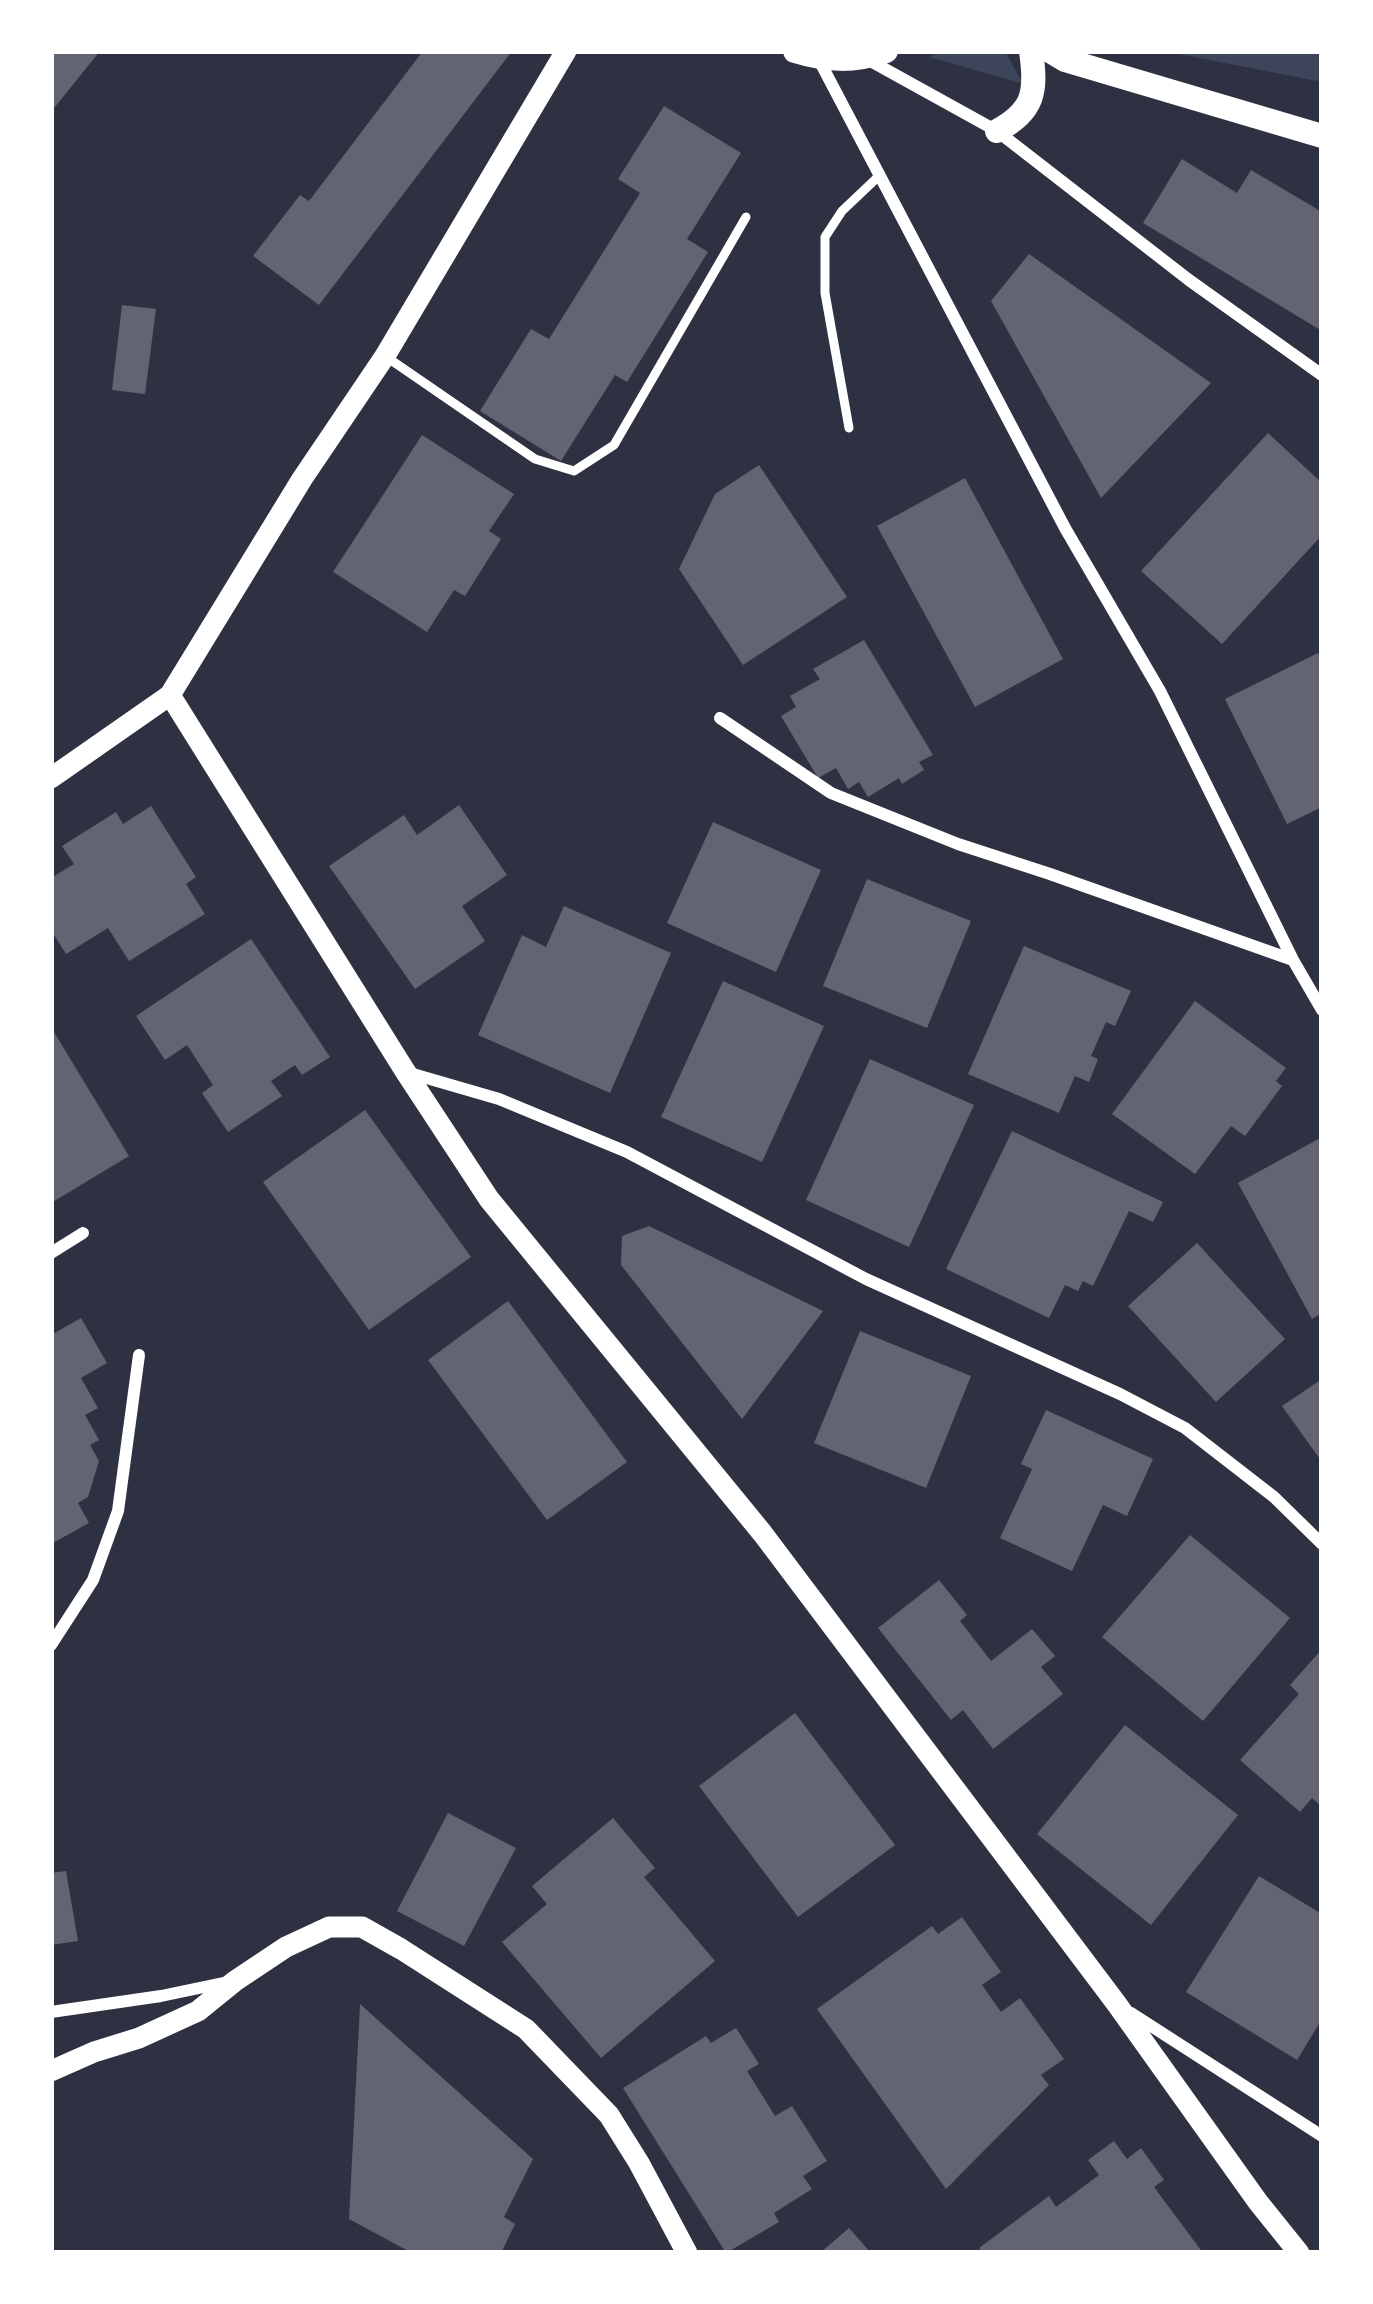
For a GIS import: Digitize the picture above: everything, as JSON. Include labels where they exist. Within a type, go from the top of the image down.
[{"type":"main road","points":[[997,131],[1027,110],[1034,88],[1031,51]]},
{"type":"main road","points":[[1050,51],[1065,60],[1322,136]]},
{"type":"main road","points":[[807,55],[842,61],[876,55]]},
{"type":"street","points":[[807,55],[880,175],[1065,528],[1160,691],[1322,1010]]},
{"type":"street","points":[[876,55],[997,131],[1189,280],[1322,375]]},
{"type":"street","points":[[51,778],[170,695],[302,479],[385,356],[566,56]]},
{"type":"street","points":[[170,695],[489,1198],[763,1534],[1298,2253]]},
{"type":"street","points":[[719,718],[831,793],[958,844],[1293,960]]},
{"type":"street","points":[[405,1071],[499,1099],[627,1152],[866,1279],[1120,1394],[1185,1428],[1274,1497],[1322,1544]]},
{"type":"street","points":[[51,1253],[83,1234]]},
{"type":"street","points":[[51,1645],[93,1580],[118,1511],[139,1355]]},
{"type":"street","points":[[51,2071],[198,2012],[286,1947],[329,1927],[362,1927],[526,2029],[567,2070],[608,2114],[687,2253]]},
{"type":"street","points":[[51,2012],[235,1981]]},
{"type":"street","points":[[1116,2003],[1322,2136]]},
{"type":"lane","points":[[850,428],[825,293],[824,237],[842,211],[880,175]]},
{"type":"lane","points":[[385,356],[535,460],[574,471],[614,445],[746,218]]},
{"type":"shaded area","points":[[943,51],[1005,51],[1027,85],[929,57]]},
{"type":"shaded area","points":[[1163,51],[1322,51],[1322,82]]},
{"type":"building","points":[[51,51],[100,51],[55,107],[51,104]]},
{"type":"building","points":[[423,51],[512,51],[319,305],[253,256],[300,195],[309,201]]},
{"type":"building","points":[[664,106],[741,153],[687,239],[708,252],[627,382],[615,375],[561,461],[480,411],[531,329],[549,339],[640,193],[618,179]]},
{"type":"building","points":[[1182,159],[1237,193],[1251,170],[1322,212],[1322,331],[1143,223]]},
{"type":"building","points":[[1029,254],[1211,383],[1101,498],[991,301]]},
{"type":"building","points":[[122,305],[156,309],[145,394],[112,390]]},
{"type":"building","points":[[1268,433],[1322,483],[1322,535],[1222,644],[1141,571]]},
{"type":"building","points":[[422,435],[514,494],[489,531],[501,539],[465,596],[454,590],[427,632],[333,572]]},
{"type":"building","points":[[759,465],[847,597],[743,665],[679,569],[715,494]]},
{"type":"building","points":[[965,478],[1063,659],[975,707],[877,526]]},
{"type":"building","points":[[864,640],[933,755],[919,762],[924,770],[902,784],[899,778],[868,797],[859,782],[848,789],[836,768],[818,778],[781,716],[796,707],[790,696],[820,679],[813,669]]},
{"type":"building","points":[[1318,653],[1322,662],[1322,807],[1287,824],[1225,699]]},
{"type":"building","points":[[459,805],[507,875],[462,906],[485,941],[415,989],[329,866],[404,815],[417,835]]},
{"type":"building","points":[[151,806],[196,877],[186,884],[205,914],[129,961],[108,928],[66,954],[51,930],[51,878],[74,864],[62,846],[116,812],[123,824]]},
{"type":"building","points":[[713,822],[821,870],[776,972],[667,923]]},
{"type":"building","points":[[867,879],[971,921],[927,1028],[823,986]]},
{"type":"building","points":[[564,906],[671,953],[610,1093],[478,1035],[522,935],[546,947]]},
{"type":"building","points":[[251,939],[330,1057],[302,1075],[295,1065],[271,1081],[282,1096],[228,1132],[202,1093],[213,1085],[187,1045],[165,1060],[136,1016]]},
{"type":"building","points":[[1024,946],[1131,991],[1115,1026],[1106,1022],[1091,1056],[1098,1059],[1089,1082],[1075,1076],[1059,1113],[968,1074]]},
{"type":"building","points":[[723,981],[824,1026],[762,1162],[661,1117]]},
{"type":"building","points":[[1195,1001],[1286,1068],[1276,1081],[1282,1086],[1245,1136],[1231,1126],[1195,1174],[1112,1114]]},
{"type":"building","points":[[51,1027],[129,1156],[51,1203]]},
{"type":"building","points":[[870,1059],[974,1105],[909,1247],[806,1200]]},
{"type":"building","points":[[365,1110],[471,1257],[369,1330],[263,1182]]},
{"type":"building","points":[[1012,1131],[1163,1202],[1153,1222],[1129,1211],[1093,1286],[1083,1281],[1078,1291],[1065,1285],[1049,1318],[946,1269]]},
{"type":"building","points":[[1322,1137],[1322,1313],[1312,1319],[1238,1183]]},
{"type":"building","points":[[649,1226],[823,1311],[742,1419],[621,1265],[622,1236]]},
{"type":"building","points":[[1197,1243],[1285,1339],[1216,1402],[1128,1306]]},
{"type":"building","points":[[508,1301],[627,1462],[547,1520],[428,1360]]},
{"type":"building","points":[[81,1318],[107,1363],[81,1378],[98,1408],[85,1415],[99,1440],[90,1445],[99,1461],[88,1497],[78,1503],[89,1523],[51,1544],[51,1335]]},
{"type":"building","points":[[860,1331],[971,1376],[926,1488],[814,1443]]},
{"type":"building","points":[[1322,1379],[1322,1462],[1282,1406]]},
{"type":"building","points":[[1046,1410],[1153,1459],[1127,1516],[1103,1505],[1072,1571],[1000,1538],[1032,1469],[1021,1464]]},
{"type":"building","points":[[1190,1535],[1290,1618],[1203,1721],[1102,1637]]},
{"type":"building","points":[[939,1580],[967,1615],[960,1621],[991,1661],[1032,1629],[1055,1656],[1041,1667],[1063,1694],[993,1749],[963,1710],[951,1720],[878,1628]]},
{"type":"building","points":[[1322,1649],[1322,1807],[1312,1798],[1300,1812],[1240,1760],[1299,1694],[1290,1685]]},
{"type":"building","points":[[795,1713],[895,1845],[798,1917],[699,1786]]},
{"type":"building","points":[[1125,1725],[1238,1815],[1151,1925],[1037,1834]]},
{"type":"building","points":[[448,1813],[516,1848],[464,1946],[397,1911]]},
{"type":"building","points":[[613,1818],[655,1868],[644,1877],[715,1961],[601,2058],[502,1942],[547,1904],[532,1886]]},
{"type":"building","points":[[66,1871],[78,1941],[51,1945],[51,1873]]},
{"type":"building","points":[[1259,1876],[1322,1914],[1322,2019],[1297,2060],[1186,1992]]},
{"type":"building","points":[[962,1917],[1001,1972],[982,1985],[1001,2012],[1020,1998],[1064,2059],[1041,2075],[1049,2085],[946,2189],[817,2009],[932,1926],[938,1934]]},
{"type":"building","points":[[360,2004],[533,2159],[504,2217],[515,2224],[501,2253],[412,2253],[349,2219]]},
{"type":"building","points":[[736,2028],[759,2064],[747,2071],[775,2116],[792,2106],[827,2161],[803,2176],[812,2189],[774,2213],[779,2222],[726,2253],[623,2088],[706,2036],[711,2043]]},
{"type":"building","points":[[1114,2141],[1127,2159],[1141,2148],[1164,2180],[1154,2187],[1203,2253],[983,2253],[979,2248],[1049,2196],[1056,2207],[1099,2175],[1088,2160]]},
{"type":"building","points":[[849,2228],[871,2253],[820,2253]]}]
